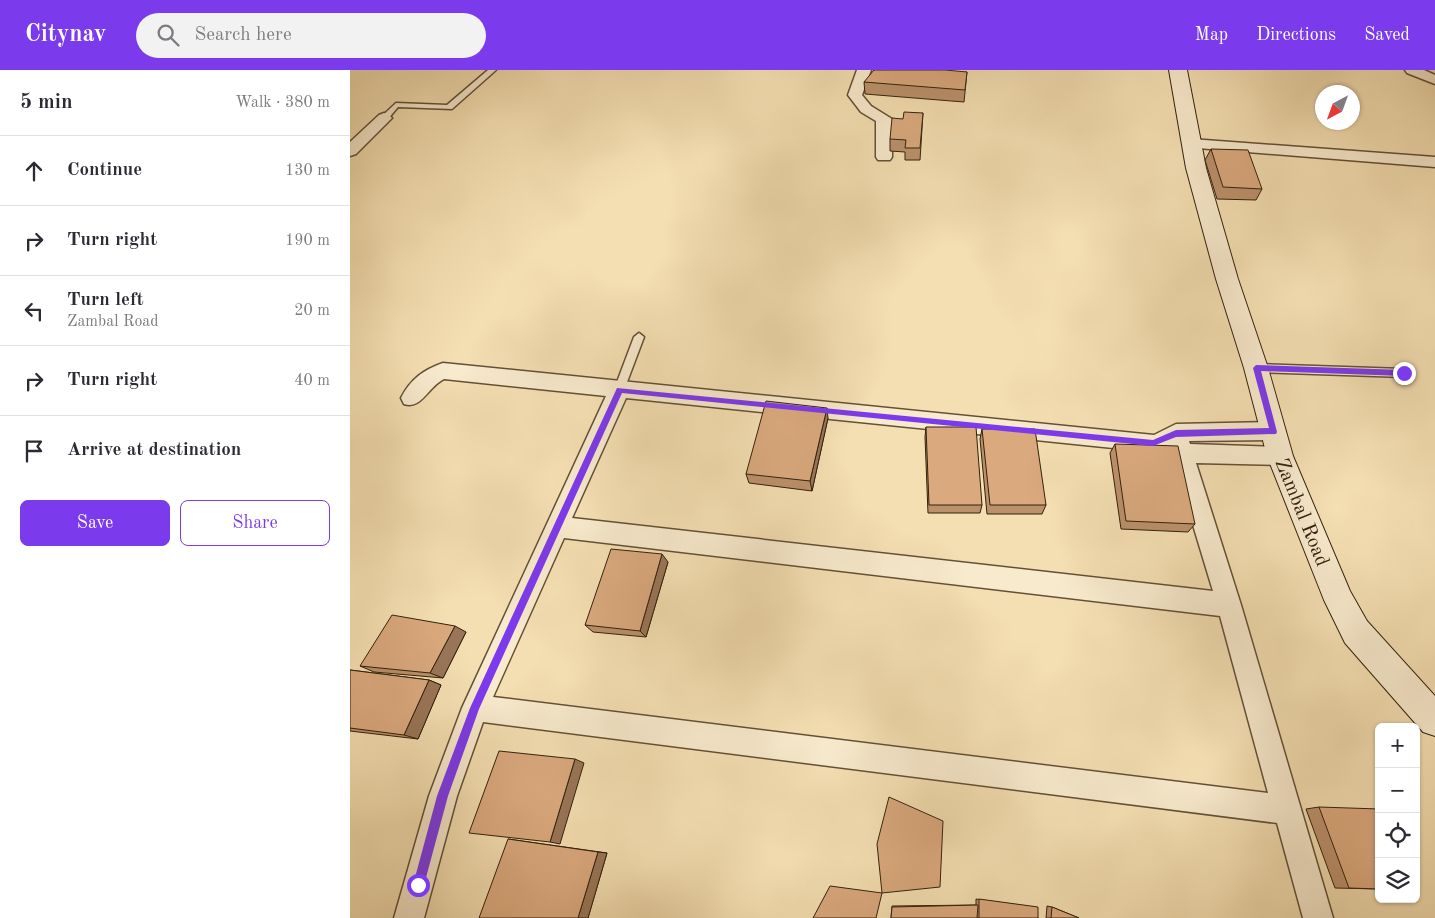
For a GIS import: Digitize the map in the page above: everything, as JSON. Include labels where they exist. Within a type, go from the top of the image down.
[{"type":"street","points":[[864,70],[855,95],[866,109],[884,119],[884,157]]},
{"type":"street","name":"Zambal Road","points":[[1178,70],[1191,144],[1227,279],[1256,368],[1280,456],[1338,600],[1356,632],[1435,720]]},
{"type":"street","points":[[1412,70],[1435,80]]},
{"type":"street","points":[[350,151],[384,118]]},
{"type":"street","points":[[1191,144],[1435,162]]},
{"type":"street","points":[[411,398],[417,388],[427,378],[443,371],[1170,443],[1280,456]]},
{"type":"street","points":[[410,918],[442,796],[475,708],[620,390]]},
{"type":"street","points":[[1170,443],[1274,432]]},
{"type":"street","points":[[1170,443],[1229,606],[1318,918]]},
{"type":"street","points":[[557,527],[1229,606]]},
{"type":"street","points":[[475,708],[1288,810]]},
{"type":"lane","points":[[384,118],[396,105],[449,107],[492,70]]},
{"type":"lane","points":[[620,390],[639,337]]},
{"type":"lane","points":[[1256,368],[1404,373]]},
{"type":"building","points":[[874,70],[945,70],[967,72],[965,90],[864,82]]},
{"type":"building","points":[[904,112],[923,113],[920,148],[905,148],[906,140],[890,139],[892,118],[903,119]]},
{"type":"building","points":[[1211,149],[1248,150],[1262,189],[1223,187]]},
{"type":"building","points":[[766,401],[827,408],[810,481],[746,474]]},
{"type":"building","points":[[926,427],[976,427],[982,505],[929,505]]},
{"type":"building","points":[[982,429],[1035,429],[1046,505],[990,505]]},
{"type":"building","points":[[1115,444],[1178,446],[1195,524],[1126,521]]},
{"type":"building","points":[[611,549],[662,554],[640,631],[585,625]]},
{"type":"building","points":[[392,615],[455,626],[430,673],[360,666]]},
{"type":"building","points":[[350,670],[429,680],[404,735],[350,728]]},
{"type":"building","points":[[499,751],[575,759],[550,842],[469,833]]},
{"type":"building","points":[[889,797],[943,821],[940,887],[882,893],[877,844]]},
{"type":"building","points":[[1319,807],[1375,809],[1375,889],[1349,888]]},
{"type":"building","points":[[508,839],[598,852],[578,918],[479,918]]},
{"type":"building","points":[[830,886],[882,893],[876,918],[813,918]]},
{"type":"building","points":[[979,899],[1038,907],[1038,918],[979,918]]},
{"type":"building","points":[[978,905],[977,918],[891,918],[892,907]]},
{"type":"building","points":[[1052,907],[1079,918],[1051,918]]},
{"type":"route","points":[[418,885],[442,796],[475,708],[620,390],[1153,443],[1176,433],[1274,432],[1256,368],[1404,373]]}]
